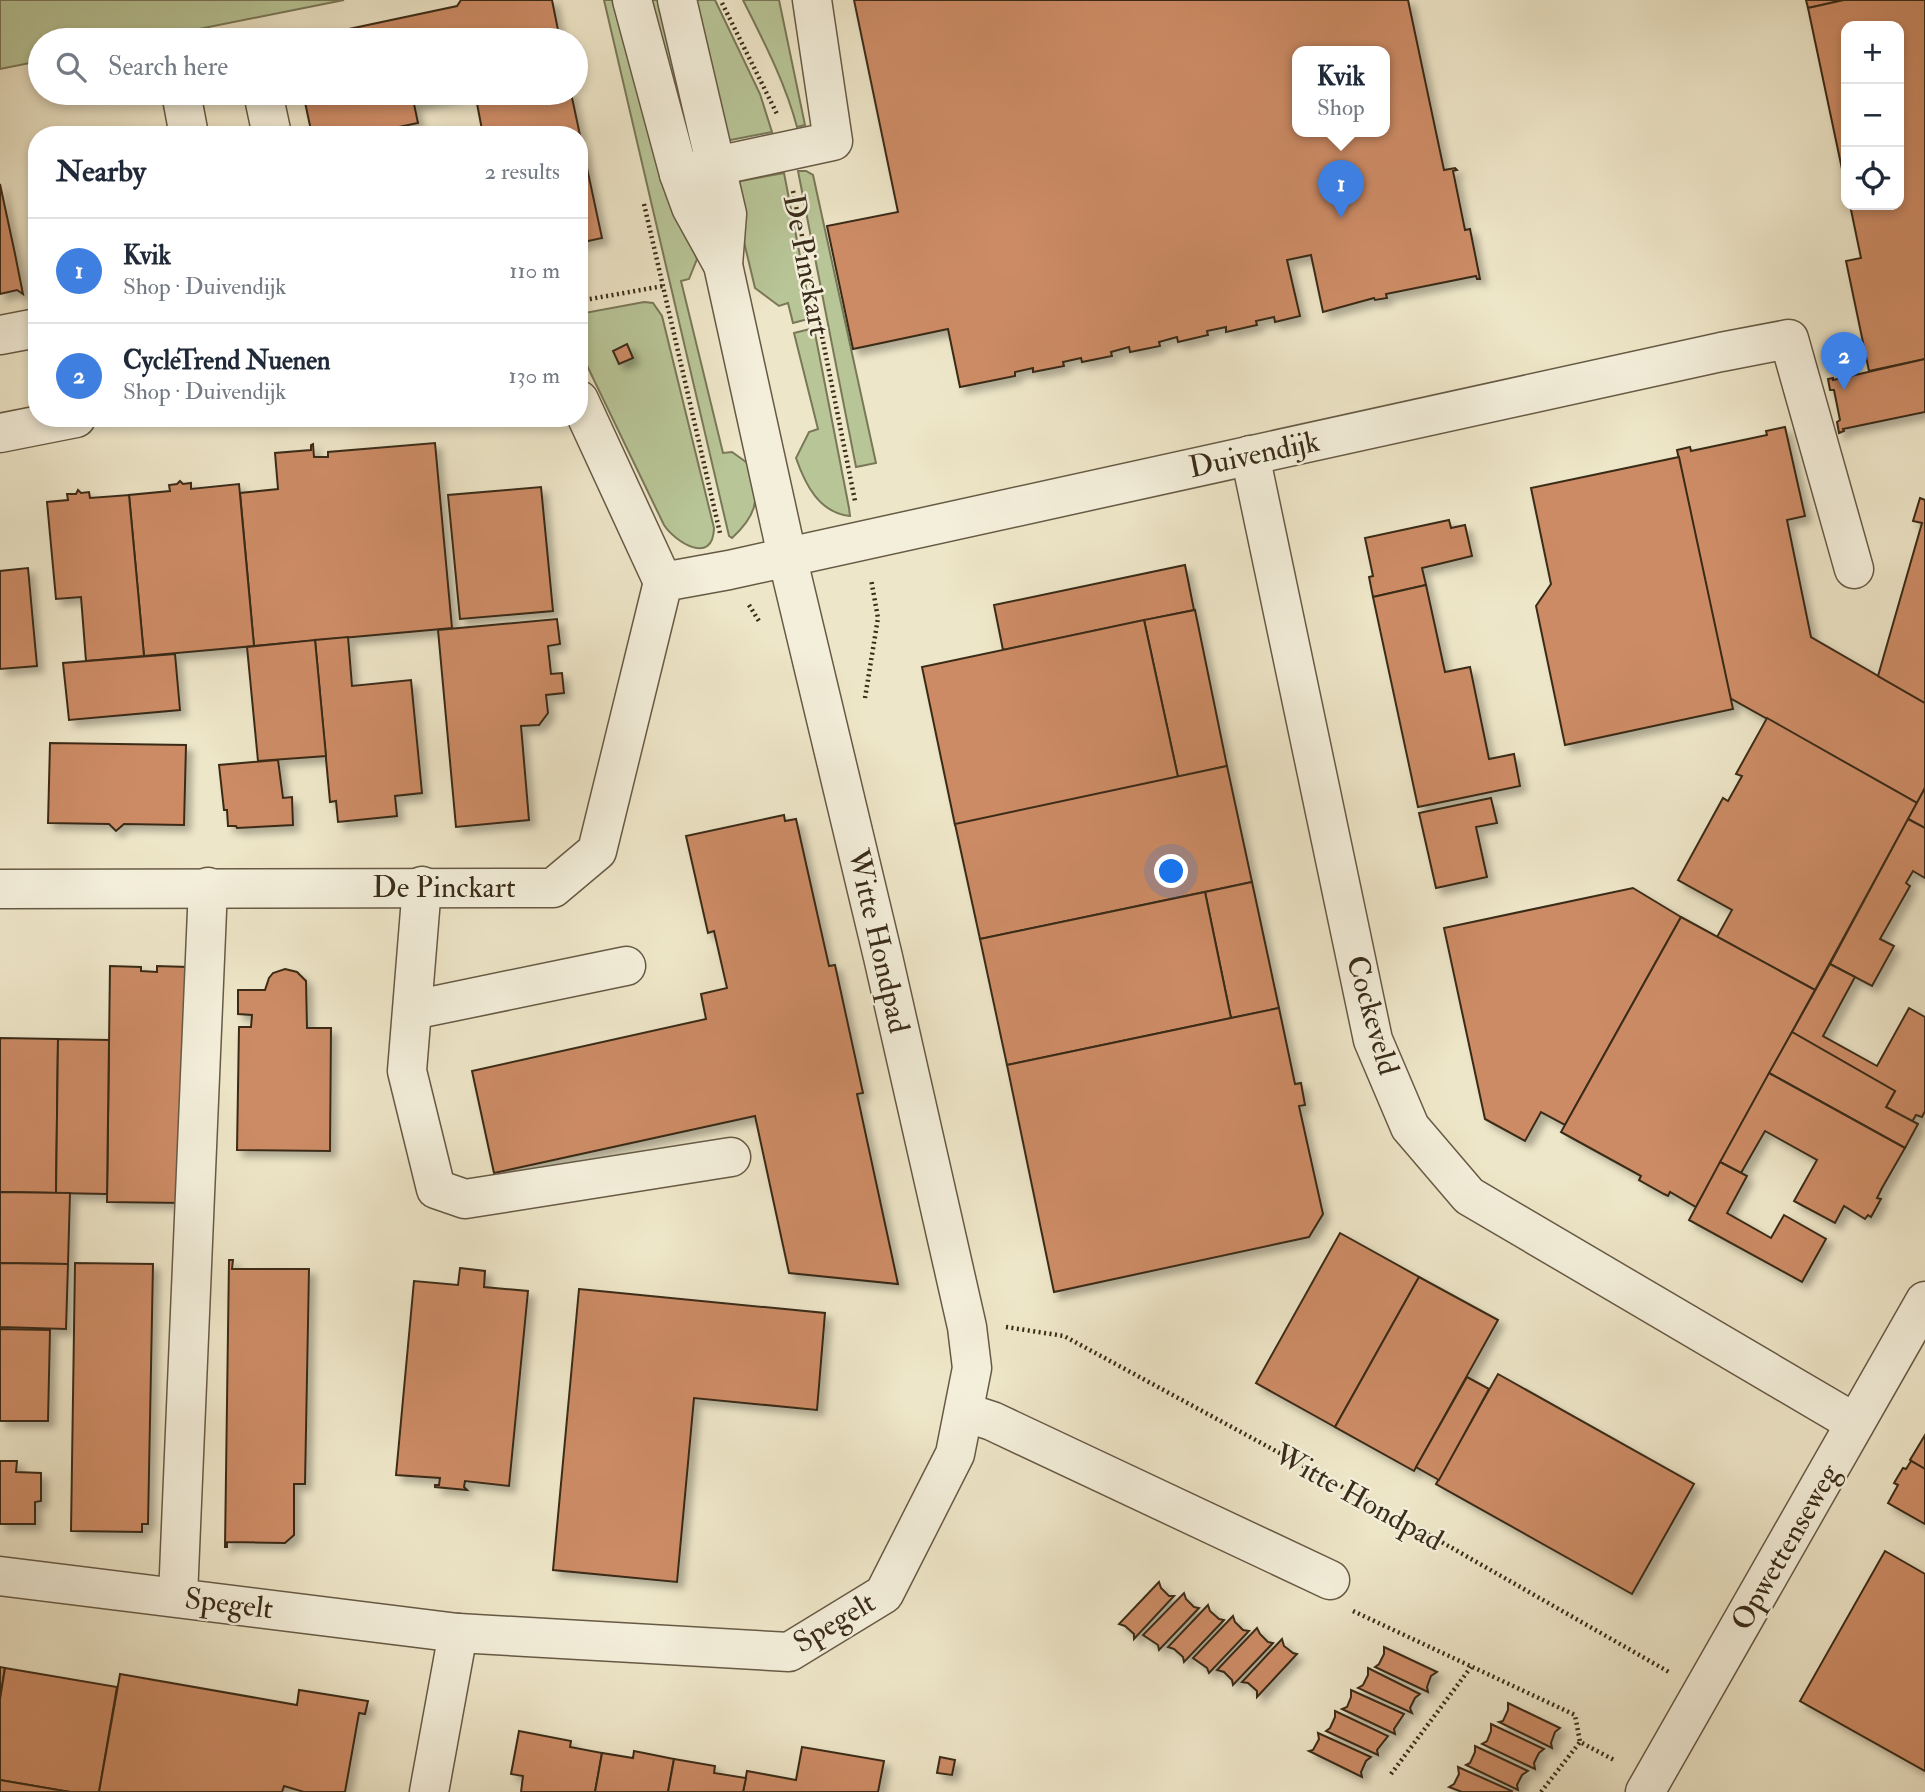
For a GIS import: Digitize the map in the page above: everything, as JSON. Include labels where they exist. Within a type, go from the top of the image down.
[{"type":"street","points":[[588,420],[663,582],[788,556],[723,265],[691,207],[679,174],[632,0]]},
{"type":"street","points":[[677,0],[727,214],[723,265]]},
{"type":"street","points":[[679,174],[833,141],[812,0]]},
{"type":"street","points":[[183,105],[187,126]]},
{"type":"street","points":[[265,105],[269,126]]},
{"type":"street","points":[[0,335],[28,330]]},
{"type":"street","name":"Duivendijk","points":[[788,556],[1789,339],[1854,569]]},
{"type":"street","points":[[0,433],[30,427]]},
{"type":"street","name":"Cockeveld","points":[[1250,454],[1373,1040],[1410,1127],[1469,1196],[1855,1423]]},
{"type":"street","name":"Witte Hondpad","points":[[788,556],[967,1327]]},
{"type":"street","name":"De Pinckart","points":[[0,888],[553,888],[597,851],[663,582]]},
{"type":"street","points":[[178,1597],[208,887]]},
{"type":"street","points":[[422,887],[407,1071],[436,1189],[465,1199],[731,1157]]},
{"type":"street","points":[[413,1010],[626,966]]},
{"type":"street","name":"Opwettenseweg","points":[[1645,1792],[1925,1301]]},
{"type":"street","name":"Spegelt","points":[[0,1576],[458,1633],[789,1652],[884,1594],[955,1454],[972,1368],[967,1327]]},
{"type":"street","points":[[964,1412],[1005,1427],[1330,1580]]},
{"type":"street","points":[[429,1792],[458,1633]]},
{"type":"path","name":"De Pinckart","points":[[720,0],[776,109],[863,540]]},
{"type":"path","points":[[641,191],[729,570]]},
{"type":"path","points":[[588,299],[663,286]]},
{"type":"path","name":"Witte Hondpad","points":[[1006,1327],[1064,1336],[1403,1520],[1703,1692]]},
{"type":"path","points":[[1330,1580],[1333,1602],[1575,1716],[1580,1742],[1541,1792]]},
{"type":"path","points":[[1391,1774],[1471,1667]]},
{"type":"path","points":[[1580,1742],[1624,1766],[1645,1792]]},
{"type":"green space","points":[[0,0],[344,0],[204,28],[28,28],[28,63],[0,69]]},
{"type":"green space","points":[[604,0],[618,0],[658,162],[697,259],[689,279],[681,281],[723,453],[732,452],[753,467],[754,506],[747,522],[732,538],[729,536]]},
{"type":"green space","points":[[645,0],[662,0],[677,82],[670,84]]},
{"type":"green space","points":[[687,0],[715,0],[760,94],[772,132],[720,142]]},
{"type":"green space","points":[[743,0],[779,0],[805,125],[797,127],[780,78]]},
{"type":"green space","points":[[798,171],[813,175],[876,463],[856,467]]},
{"type":"green space","points":[[784,173],[812,318],[793,323],[788,303],[779,306],[755,288],[730,183]]},
{"type":"green space","points":[[644,302],[653,303],[662,316],[714,528],[712,539],[707,546],[693,547],[684,543],[664,525],[588,368],[588,312]]},
{"type":"green space","points":[[814,328],[850,516],[830,509],[815,496],[796,458],[809,432],[818,429],[794,333]]},
{"type":"building","points":[[461,0],[552,0],[558,28],[353,28],[457,6]]},
{"type":"building","points":[[854,0],[1408,0],[1444,170],[1457,170],[1453,171],[1465,230],[1470,229],[1480,279],[1476,276],[1386,294],[1387,298],[1374,298],[1323,312],[1311,255],[1287,260],[1300,316],[1275,322],[1274,317],[1256,321],[1257,325],[1226,332],[1226,327],[1207,331],[1208,335],[1178,342],[1177,337],[1159,342],[1160,346],[1130,352],[1129,347],[1111,352],[1112,356],[1082,362],[1081,358],[1063,362],[1064,366],[1033,372],[1033,368],[1015,372],[1015,376],[960,387],[948,329],[853,349],[827,226],[898,212]]},
{"type":"building","points":[[1806,0],[1844,0],[1808,8]]},
{"type":"building","points":[[1844,0],[1925,0],[1925,359],[1869,371],[1846,261],[1861,258],[1851,210],[1904,210],[1904,21],[1841,21],[1841,164],[1808,8]]},
{"type":"building","points":[[306,105],[414,105],[418,123],[404,126],[310,126]]},
{"type":"building","points":[[477,105],[574,105],[578,126],[481,126]]},
{"type":"building","points":[[588,173],[602,238],[588,241]]},
{"type":"building","points":[[0,184],[23,294],[17,290],[0,294]]},
{"type":"building","points":[[627,344],[633,358],[619,364],[613,351]]},
{"type":"building","points":[[1925,359],[1925,412],[1843,429],[1844,431],[1839,433],[1837,422],[1840,420],[1834,390],[1830,390],[1828,379]]},
{"type":"building","points":[[1785,427],[1805,516],[1787,520],[1811,637],[1925,703],[1925,788],[1917,803],[1730,698],[1677,450],[1690,447],[1691,451],[1767,435],[1766,431]]},
{"type":"building","points":[[435,443],[452,628],[254,646],[240,493],[278,489],[275,453],[311,450],[313,444],[314,457],[328,457],[328,452]]},
{"type":"building","points":[[1679,457],[1733,709],[1565,745],[1536,606],[1551,584],[1531,488]]},
{"type":"building","points":[[180,481],[183,484],[191,483],[191,489],[239,484],[254,646],[144,656],[129,495],[170,491],[169,485]]},
{"type":"building","points":[[541,487],[553,611],[460,619],[448,495]]},
{"type":"building","points":[[78,490],[81,493],[89,492],[90,498],[129,495],[144,656],[86,661],[81,597],[56,599],[47,502],[68,500],[67,494],[76,494]]},
{"type":"building","points":[[1920,498],[1925,500],[1925,703],[1878,676],[1922,523],[1913,521]]},
{"type":"building","points":[[1449,520],[1451,528],[1465,525],[1472,556],[1422,568],[1426,585],[1373,597],[1369,577],[1373,576],[1365,538]]},
{"type":"building","points":[[1185,565],[1194,610],[1003,650],[994,605]]},
{"type":"building","points":[[28,568],[37,666],[0,669],[0,571]]},
{"type":"building","points":[[1426,585],[1445,672],[1470,667],[1489,759],[1514,754],[1520,786],[1418,807],[1373,597]]},
{"type":"building","points":[[1195,610],[1227,766],[1178,777],[1144,620]]},
{"type":"building","points":[[557,619],[560,644],[548,646],[551,674],[562,673],[564,693],[546,695],[548,713],[539,725],[521,726],[529,820],[456,827],[438,630]]},
{"type":"building","points":[[1144,620],[1178,777],[955,825],[922,667]]},
{"type":"building","points":[[348,637],[352,686],[411,680],[422,793],[395,796],[397,816],[338,822],[336,801],[330,802],[315,640]]},
{"type":"building","points":[[315,640],[326,756],[258,761],[247,647]]},
{"type":"building","points":[[175,654],[180,710],[69,720],[63,663]]},
{"type":"building","points":[[1767,718],[1917,803],[1815,990],[1717,937],[1732,910],[1678,880],[1723,798],[1728,801],[1742,776],[1736,774]]},
{"type":"building","points":[[50,743],[186,745],[184,825],[124,824],[116,831],[109,824],[48,823]]},
{"type":"building","points":[[278,760],[283,798],[292,797],[293,825],[237,828],[228,826],[219,765]]},
{"type":"building","points":[[1227,766],[1252,882],[980,939],[955,824]]},
{"type":"building","points":[[1925,788],[1925,828],[1908,819]]},
{"type":"building","points":[[1491,798],[1497,823],[1476,827],[1487,877],[1436,888],[1419,813]]},
{"type":"building","points":[[784,815],[785,821],[796,819],[829,966],[835,965],[863,1093],[857,1094],[898,1284],[789,1273],[755,1116],[494,1173],[472,1071],[706,1019],[701,994],[727,988],[714,931],[708,933],[686,836]]},
{"type":"building","points":[[1908,819],[1925,828],[1925,878],[1913,871],[1906,883],[1910,886],[1880,939],[1894,946],[1872,986],[1830,964]]},
{"type":"building","points":[[1252,882],[1279,1008],[1231,1018],[1205,892]]},
{"type":"building","points":[[1633,888],[1681,917],[1565,1125],[1541,1112],[1525,1141],[1485,1119],[1444,928]]},
{"type":"building","points":[[1205,892],[1231,1018],[1007,1065],[980,939]]},
{"type":"building","points":[[1681,917],[1815,990],[1696,1207],[1670,1192],[1668,1196],[1664,1194],[1639,1180],[1641,1176],[1561,1132]]},
{"type":"building","points":[[1830,964],[1855,977],[1823,1036],[1877,1066],[1909,1008],[1925,1017],[1925,1111],[1922,1117],[1916,1115],[1912,1122],[1886,1107],[1895,1091],[1792,1032]]},
{"type":"building","points":[[110,966],[141,967],[141,971],[157,972],[157,966],[188,967],[184,1203],[107,1202]]},
{"type":"building","points":[[285,969],[297,972],[306,981],[307,1028],[331,1028],[330,1151],[237,1150],[239,1027],[251,1027],[252,1015],[238,1014],[238,990],[265,990],[273,973]]},
{"type":"building","points":[[1279,1008],[1295,1084],[1301,1083],[1305,1105],[1299,1106],[1323,1214],[1309,1237],[1054,1292],[1007,1065]]},
{"type":"building","points":[[1792,1032],[1895,1091],[1886,1107],[1918,1124],[1905,1148],[1769,1073]]},
{"type":"building","points":[[0,1038],[58,1039],[56,1193],[0,1192]]},
{"type":"building","points":[[58,1039],[109,1040],[107,1194],[56,1193]]},
{"type":"building","points":[[1769,1073],[1905,1148],[1877,1198],[1881,1199],[1871,1217],[1868,1215],[1865,1219],[1844,1206],[1835,1223],[1794,1201],[1817,1160],[1765,1131],[1741,1173],[1720,1162]]},
{"type":"building","points":[[1720,1162],[1747,1176],[1727,1213],[1771,1238],[1784,1215],[1826,1239],[1802,1282],[1689,1220]]},
{"type":"building","points":[[0,1192],[70,1193],[68,1264],[0,1263]]},
{"type":"building","points":[[1340,1233],[1419,1277],[1335,1427],[1256,1383]]},
{"type":"building","points":[[229,1260],[233,1260],[232,1269],[309,1269],[305,1484],[294,1484],[294,1535],[285,1543],[227,1542],[225,1547]]},
{"type":"building","points":[[0,1263],[68,1264],[66,1329],[0,1327]]},
{"type":"building","points":[[75,1263],[153,1264],[148,1524],[142,1524],[142,1532],[71,1531]]},
{"type":"building","points":[[460,1268],[485,1271],[484,1287],[528,1291],[509,1486],[465,1481],[464,1487],[467,1490],[435,1487],[439,1485],[440,1478],[396,1475],[414,1281],[458,1285]]},
{"type":"building","points":[[1419,1277],[1498,1320],[1414,1471],[1335,1427]]},
{"type":"building","points":[[579,1289],[825,1313],[817,1410],[694,1398],[677,1582],[553,1570]]},
{"type":"building","points":[[0,1329],[50,1330],[48,1421],[0,1421]]},
{"type":"building","points":[[1498,1374],[1694,1484],[1632,1594],[1436,1484]]},
{"type":"building","points":[[1467,1377],[1489,1389],[1439,1480],[1416,1467]]},
{"type":"building","points":[[1925,1435],[1925,1469],[1910,1460]]},
{"type":"building","points":[[0,1461],[17,1461],[16,1472],[41,1473],[41,1501],[35,1502],[35,1524],[0,1524]]},
{"type":"building","points":[[1911,1461],[1925,1469],[1925,1524],[1888,1503],[1898,1485],[1894,1483]]},
{"type":"building","points":[[1885,1551],[1925,1574],[1925,1771],[1800,1701]]},
{"type":"building","points":[[1159,1582],[1169,1596],[1174,1596],[1134,1639],[1134,1634],[1119,1624]]},
{"type":"building","points":[[1184,1593],[1194,1607],[1199,1608],[1159,1650],[1158,1645],[1143,1635]]},
{"type":"building","points":[[1208,1605],[1210,1611],[1224,1620],[1184,1662],[1183,1657],[1168,1647]]},
{"type":"building","points":[[1233,1616],[1243,1630],[1249,1631],[1209,1673],[1207,1668],[1193,1658]]},
{"type":"building","points":[[1257,1628],[1268,1642],[1273,1643],[1233,1685],[1224,1672],[1217,1670]]},
{"type":"building","points":[[1282,1639],[1284,1646],[1297,1654],[1257,1697],[1257,1691],[1248,1683],[1242,1682]]},
{"type":"building","points":[[1384,1647],[1437,1672],[1431,1676],[1428,1692],[1375,1667],[1384,1654]]},
{"type":"building","points":[[0,1667],[5,1668],[0,1699]]},
{"type":"building","points":[[5,1668],[117,1687],[99,1792],[70,1792],[0,1780],[0,1699]]},
{"type":"building","points":[[1368,1668],[1420,1694],[1410,1708],[1412,1713],[1358,1688],[1363,1685],[1368,1675]]},
{"type":"building","points":[[120,1674],[297,1705],[299,1690],[368,1701],[365,1714],[359,1713],[345,1792],[304,1792],[284,1786],[282,1792],[99,1792]]},
{"type":"building","points":[[1351,1690],[1404,1714],[1394,1729],[1395,1734],[1342,1709],[1347,1707]]},
{"type":"building","points":[[1508,1703],[1560,1728],[1555,1732],[1552,1748],[1499,1722],[1503,1721]]},
{"type":"building","points":[[1335,1711],[1388,1736],[1377,1750],[1378,1755],[1326,1731],[1335,1717]]},
{"type":"building","points":[[1491,1724],[1544,1749],[1534,1763],[1535,1769],[1482,1744],[1487,1741]]},
{"type":"building","points":[[519,1731],[571,1741],[570,1747],[602,1753],[595,1792],[521,1792],[523,1776],[511,1774]]},
{"type":"building","points":[[1318,1733],[1371,1757],[1361,1772],[1362,1777],[1309,1751],[1313,1750],[1319,1739]]},
{"type":"building","points":[[1475,1746],[1528,1771],[1522,1775],[1517,1785],[1518,1790],[1466,1765],[1470,1763]]},
{"type":"building","points":[[802,1747],[884,1761],[878,1792],[743,1792],[747,1771],[796,1780]]},
{"type":"building","points":[[634,1751],[674,1759],[668,1792],[595,1792],[602,1753],[633,1758]]},
{"type":"building","points":[[940,1757],[955,1760],[952,1775],[937,1773]]},
{"type":"building","points":[[674,1759],[715,1766],[714,1773],[746,1778],[743,1792],[668,1792]]},
{"type":"building","points":[[1458,1767],[1512,1791],[1462,1792],[1449,1787],[1454,1784],[1459,1774]]},
{"type":"building","points":[[0,1780],[70,1792],[0,1792]]},
{"type":"place","name":"Kvik","points":[[1341,218]]},
{"type":"place","name":"CycleTrend Nuenen","points":[[1844,390]]}]
